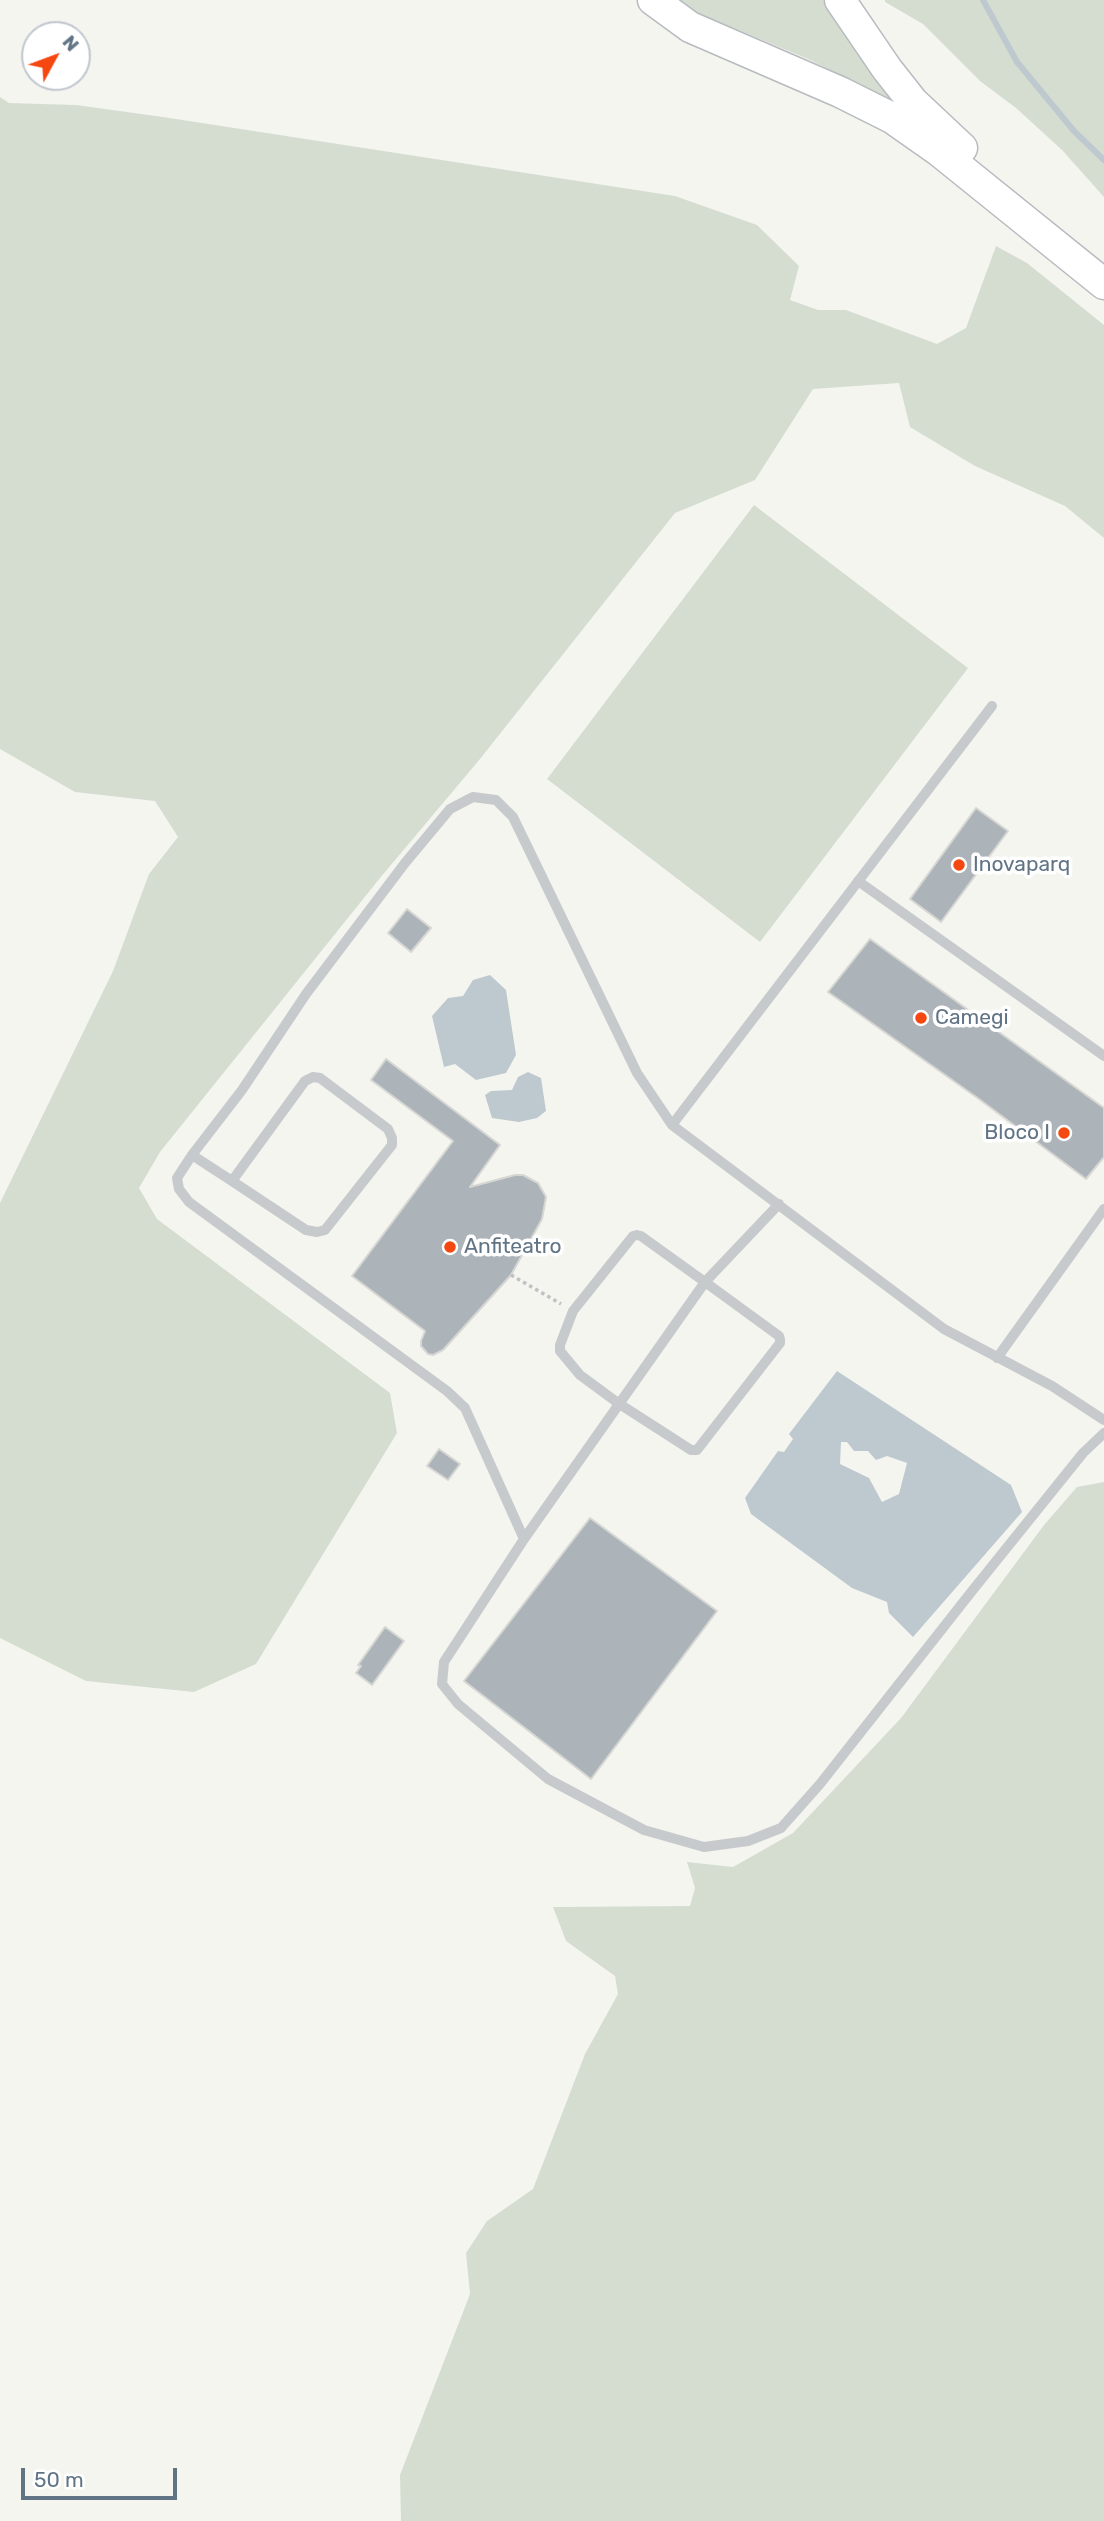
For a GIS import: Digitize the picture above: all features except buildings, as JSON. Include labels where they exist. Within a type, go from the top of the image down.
[{"type":"main road","points":[[653,0],[690,27],[840,92],[892,118],[939,151],[1104,284]]},
{"type":"main road","points":[[841,0],[887,69],[913,102],[949,138],[1104,263]]},
{"type":"lane","points":[[672,1125],[992,706]]},
{"type":"lane","points":[[524,1539],[465,1408],[447,1391],[189,1202],[179,1189],[177,1178],[242,1090],[306,994],[405,863],[450,809],[473,797],[496,800],[513,817],[637,1073],[672,1125],[944,1329],[1052,1386],[1104,1420]]},
{"type":"lane","points":[[858,881],[1104,1056]]},
{"type":"lane","points":[[192,1155],[306,1230],[317,1232],[326,1230],[392,1146],[392,1138],[388,1129],[320,1078],[313,1077],[305,1082],[232,1181]]},
{"type":"lane","points":[[779,1204],[705,1282],[618,1402],[444,1662],[442,1684],[457,1704],[548,1779],[644,1830],[704,1847],[748,1841],[781,1828],[820,1784],[1083,1453],[1104,1433]]},
{"type":"lane","points":[[997,1358],[1104,1209]]},
{"type":"lane","points":[[637,1235],[705,1282],[779,1336],[780,1343],[697,1450],[691,1450],[580,1375],[559,1345],[573,1311],[637,1235]]},
{"type":"path","points":[[511,1275],[573,1311]]},
{"type":"shaded area","points":[[676,0],[823,0],[898,104],[808,59],[700,14]]},
{"type":"shaded area","points":[[885,0],[1104,0],[1104,197],[1062,150],[1016,108],[980,81],[923,24]]},
{"type":"shaded area","points":[[0,97],[9,103],[76,105],[163,117],[675,196],[757,225],[799,266],[790,300],[818,310],[846,310],[937,344],[966,328],[996,246],[1027,263],[1104,325],[1104,538],[1065,506],[975,466],[910,427],[899,383],[813,389],[755,480],[675,513],[480,759],[380,878],[160,1152],[139,1188],[157,1219],[390,1393],[397,1433],[256,1664],[194,1692],[86,1681],[0,1638],[0,1203],[113,971],[149,874],[178,837],[155,801],[75,792],[0,749]]},
{"type":"shaded area","points":[[754,505],[968,668],[760,942],[547,779]]},
{"type":"shaded area","points":[[490,975],[506,990],[516,1055],[506,1073],[476,1080],[455,1064],[444,1067],[432,1016],[448,998],[463,996],[473,980]]},
{"type":"shaded area","points":[[528,1072],[541,1078],[546,1111],[537,1118],[519,1122],[492,1118],[485,1095],[491,1091],[512,1090],[518,1077]]},
{"type":"shaded area","points":[[837,1371],[1011,1485],[1022,1512],[913,1637],[889,1613],[887,1602],[852,1588],[751,1514],[745,1498],[778,1451],[784,1452],[793,1439],[789,1434]],"holes":[[[841,1442],[847,1442],[854,1451],[868,1451],[876,1460],[887,1456],[907,1463],[899,1494],[882,1502],[869,1478],[840,1464]]]},
{"type":"shaded area","points":[[1104,1482],[1104,2521],[401,2521],[400,2475],[470,2294],[466,2253],[487,2221],[533,2189],[585,2054],[618,1994],[615,1976],[566,1941],[553,1907],[690,1906],[695,1888],[687,1862],[733,1867],[793,1833],[901,1718],[1044,1525],[1077,1487]]},
{"type":"waterway","points":[[983,0],[1017,62],[1074,131],[1104,160]]},
{"type":"place","name":"Inovaparq","points":[[959,865]]},
{"type":"place","name":"Camegi","points":[[921,1018]]},
{"type":"place","name":"Bloco I","points":[[1064,1133]]},
{"type":"place","name":"Anfiteatro","points":[[450,1247]]}]
